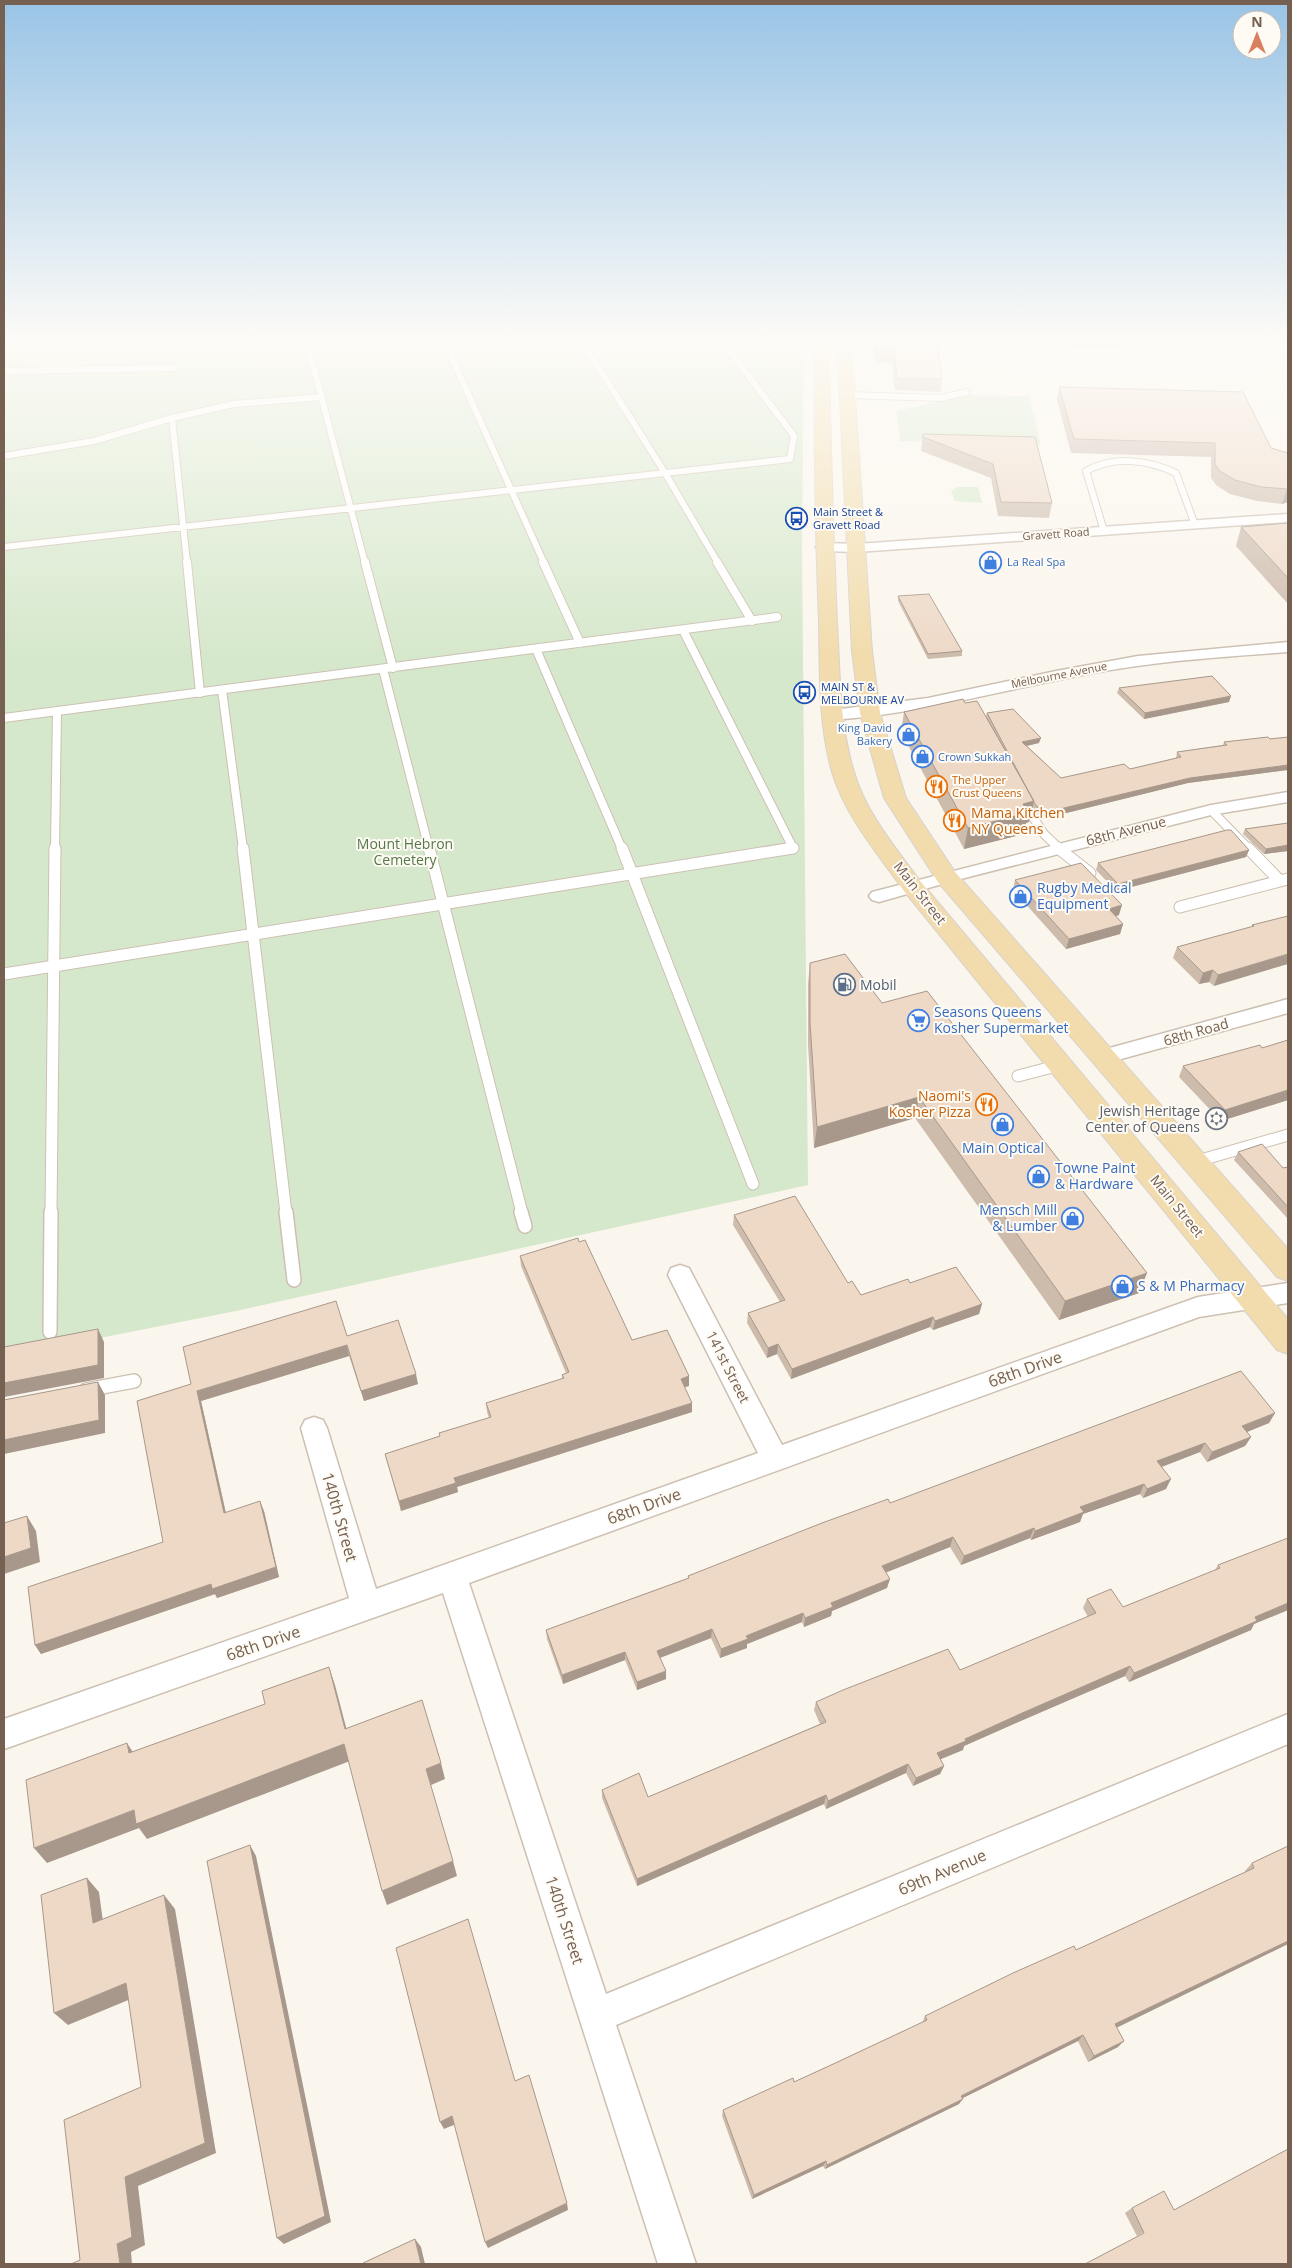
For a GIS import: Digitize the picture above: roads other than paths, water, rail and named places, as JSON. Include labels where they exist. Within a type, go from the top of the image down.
[{"type":"main road","name":"Main Street","points":[[823,444],[823,547],[831,715],[841,764],[849,787],[867,820],[912,886],[1288,1341]]},
{"type":"main road","points":[[851,444],[858,548],[862,651],[870,713],[895,798],[946,877],[1288,1269]]},
{"type":"street","name":"Gravett Road","points":[[823,547],[858,548],[1288,518]]},
{"type":"street","name":"Melbourne Avenue","points":[[831,715],[870,713],[968,698],[1084,670],[1137,661],[1206,652],[1288,647]]},
{"type":"street","name":"68th Avenue","points":[[879,896],[946,877],[1210,810],[1288,798]]},
{"type":"street","name":"68th Road","points":[[1103,1057],[1288,1006]]},
{"type":"street","name":"141st Street","points":[[680,1275],[775,1459]]},
{"type":"street","name":"68th Drive","points":[[4,1734],[452,1576],[1198,1307],[1288,1294]]},
{"type":"street","name":"140th Street","points":[[314,1428],[366,1606]]},
{"type":"street","name":"140th Street","points":[[452,1576],[677,2264]]},
{"type":"street","name":"69th Avenue","points":[[596,2016],[1288,1729]]},
{"type":"lane","points":[[4,456],[82,444]]},
{"type":"lane","points":[[175,444],[185,527],[200,693]]},
{"type":"lane","points":[[333,444],[393,668]]},
{"type":"lane","points":[[491,444],[580,643]]},
{"type":"lane","points":[[647,444],[752,621]]},
{"type":"lane","points":[[4,547],[790,459],[793,444]]},
{"type":"lane","points":[[1104,531],[1086,472],[1094,465],[1105,462],[1152,464],[1176,473],[1195,524]]},
{"type":"lane","points":[[4,718],[777,618]]},
{"type":"lane","points":[[4,974],[793,848],[683,630]]},
{"type":"lane","points":[[536,649],[633,874],[753,1184]]},
{"type":"lane","points":[[383,669],[525,1226]]},
{"type":"lane","points":[[222,690],[254,934],[294,1280]]},
{"type":"lane","points":[[50,1332],[52,966],[57,712]]},
{"type":"lane","points":[[1020,796],[1029,813],[1059,848],[1075,858],[1096,879]]},
{"type":"lane","points":[[1210,810],[1284,880]]},
{"type":"lane","points":[[1180,907],[1284,880]]},
{"type":"lane","points":[[1018,1076],[1060,1065]]},
{"type":"lane","points":[[1194,1162],[1288,1135]]},
{"type":"lane","points":[[69,1393],[134,1380]]},
{"type":"place","name":"Main Street & Gravett Road","points":[[797,518]]},
{"type":"place","name":"La Real Spa","points":[[991,562]]},
{"type":"place","name":"MAIN ST & MELBOURNE AV","points":[[805,693]]},
{"type":"place","name":"King David Bakery","points":[[908,734]]},
{"type":"place","name":"Crown Sukkah","points":[[922,757]]},
{"type":"place","name":"The Upper Crust Queens","points":[[936,786]]},
{"type":"place","name":"Mama Kitchen NY Queens","points":[[955,821]]},
{"type":"place","name":"Rugby Medical Equipment","points":[[1021,896]]},
{"type":"place","name":"Mobil","points":[[844,985]]},
{"type":"place","name":"Seasons Queens Kosher Supermarket","points":[[918,1020]]},
{"type":"place","name":"Naomi's Kosher Pizza","points":[[987,1104]]},
{"type":"place","name":"Jewish Heritage Center of Queens","points":[[1216,1119]]},
{"type":"place","name":"Main Optical","points":[[1003,1125]]},
{"type":"place","name":"Towne Paint & Hardware","points":[[1039,1176]]},
{"type":"place","name":"Mensch Mill & Lumber","points":[[1073,1218]]},
{"type":"place","name":"S & M Pharmacy","points":[[1122,1286]]},
{"type":"park label","name":"Mount Hebron Cemetery","points":[[405,852]]}]
